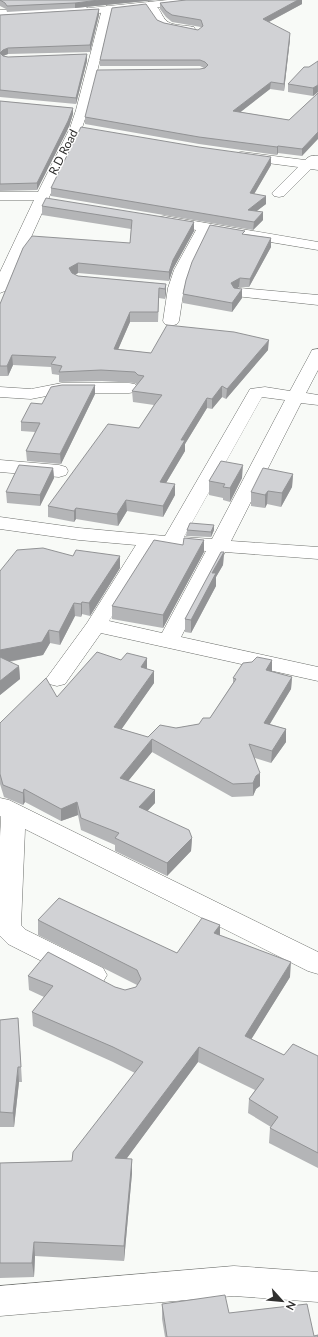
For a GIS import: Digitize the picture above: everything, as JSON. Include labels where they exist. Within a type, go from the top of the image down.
[{"type":"street","points":[[0,13],[69,10],[168,0]]},
{"type":"street","points":[[0,13],[107,10],[148,2],[200,0]]},
{"type":"street","points":[[148,2],[157,13],[162,23],[168,26],[197,30],[197,32]]},
{"type":"street","name":"R.D Road","points":[[0,288],[6,260],[41,198],[76,128],[92,72],[107,10]]},
{"type":"street","points":[[80,56],[96,56]]},
{"type":"street","points":[[92,72],[107,72]]},
{"type":"street","points":[[67,108],[82,110]]},
{"type":"street","points":[[76,128],[91,131]]},
{"type":"street","points":[[229,154],[312,166]]},
{"type":"street","points":[[279,193],[312,166],[318,155]]},
{"type":"street","points":[[0,196],[41,198],[55,203]]},
{"type":"street","points":[[150,218],[318,246]]},
{"type":"street","points":[[171,320],[168,287],[187,260],[205,227]]},
{"type":"street","points":[[240,293],[318,300]]},
{"type":"street","points":[[173,633],[318,354]]},
{"type":"street","points":[[0,392],[31,394],[62,388],[129,388]]},
{"type":"street","points":[[172,542],[256,393],[265,392],[318,400]]},
{"type":"street","points":[[0,466],[59,471]]},
{"type":"street","points":[[0,523],[59,533],[318,553]]},
{"type":"street","points":[[58,679],[96,625],[149,540]]},
{"type":"street","points":[[96,625],[318,674]]},
{"type":"street","points":[[113,986],[17,936],[10,930],[7,923],[7,809],[318,964]]},
{"type":"street","points":[[0,1301],[234,1281],[318,1287]]},
{"type":"building","points":[[0,0],[99,0],[75,3],[7,6]]},
{"type":"building","points":[[186,0],[298,0],[263,19],[290,33],[284,84],[271,82],[233,111],[289,120],[318,93],[318,132],[302,149],[199,137],[85,117],[97,70],[200,69],[205,68],[208,65],[200,60],[100,60],[112,8],[146,4],[157,20],[164,23],[198,30],[203,26],[201,20],[172,15],[166,11],[160,3]]},
{"type":"building","points":[[99,9],[90,45],[8,48],[0,53],[0,15]]},
{"type":"building","points":[[0,53],[3,56],[8,57],[87,54],[76,98],[0,90]]},
{"type":"building","points":[[318,61],[318,85],[313,88],[288,84],[304,67],[309,67]]},
{"type":"building","points":[[0,101],[73,108],[37,183],[0,184]]},
{"type":"building","points":[[81,127],[199,147],[271,157],[250,193],[266,196],[248,210],[263,212],[254,222],[51,188]]},
{"type":"building","points":[[46,198],[194,222],[173,260],[169,272],[78,263],[69,268],[72,273],[78,276],[166,284],[165,289],[159,288],[158,312],[130,312],[114,349],[151,353],[167,325],[234,332],[269,340],[227,389],[222,386],[212,399],[207,398],[181,440],[185,440],[160,482],[175,484],[163,506],[126,500],[117,514],[76,508],[74,511],[48,506],[108,424],[139,428],[162,395],[132,391],[144,376],[138,375],[135,372],[101,370],[59,372],[62,366],[51,364],[56,357],[12,355],[7,366],[0,366],[0,304],[23,248],[32,236],[130,243],[132,220],[42,206]]},
{"type":"building","points":[[210,225],[245,231],[242,234],[271,238],[250,279],[240,278],[231,283],[234,288],[242,289],[232,303],[183,294],[192,262]]},
{"type":"building","points":[[62,385],[95,385],[60,454],[26,451],[40,423],[21,422],[31,403],[42,404],[51,387]]},
{"type":"building","points":[[221,461],[243,465],[230,488],[223,487],[225,484],[209,481]]},
{"type":"building","points":[[19,465],[53,468],[40,495],[6,492]]},
{"type":"building","points":[[263,468],[293,474],[282,493],[268,491],[265,495],[251,492]]},
{"type":"building","points":[[190,523],[214,525],[211,532],[187,530]]},
{"type":"building","points":[[184,538],[204,540],[163,615],[112,606],[154,540],[183,545]]},
{"type":"building","points":[[43,548],[73,556],[76,550],[120,556],[89,603],[74,603],[59,632],[49,630],[42,642],[0,650],[0,571],[17,550]]},
{"type":"building","points":[[221,552],[224,552],[212,573],[216,573],[191,620],[185,619]]},
{"type":"building","points":[[97,652],[121,660],[127,653],[147,658],[141,667],[154,671],[114,727],[148,737],[160,725],[176,728],[199,724],[203,718],[210,718],[236,679],[233,678],[243,663],[252,662],[257,657],[272,660],[266,670],[292,677],[264,723],[286,729],[272,751],[249,744],[260,773],[256,776],[253,783],[233,784],[152,739],[120,778],[155,790],[139,807],[189,830],[192,838],[167,863],[115,838],[119,833],[81,818],[77,802],[61,809],[24,789],[23,793],[3,785],[0,774],[0,723],[46,678],[57,697]]},
{"type":"building","points":[[0,657],[19,666],[0,681]]},
{"type":"building","points":[[59,898],[177,953],[202,918],[220,925],[214,933],[291,962],[245,1036],[284,1055],[293,1044],[318,1056],[318,1153],[270,1128],[278,1117],[249,1099],[264,1079],[199,1047],[115,1158],[132,1159],[124,1246],[34,1242],[32,1263],[0,1263],[0,1163],[72,1161],[73,1152],[143,1062],[113,1047],[32,1012],[53,986],[28,976],[48,952],[115,987],[125,990],[136,987],[141,979],[137,970],[38,920]]},
{"type":"building","points":[[18,1018],[21,1067],[18,1067],[13,1113],[0,1112],[0,1020]]},
{"type":"building","points":[[225,1295],[229,1313],[307,1304],[314,1336],[318,1335],[318,1337],[167,1337],[162,1304]]}]
